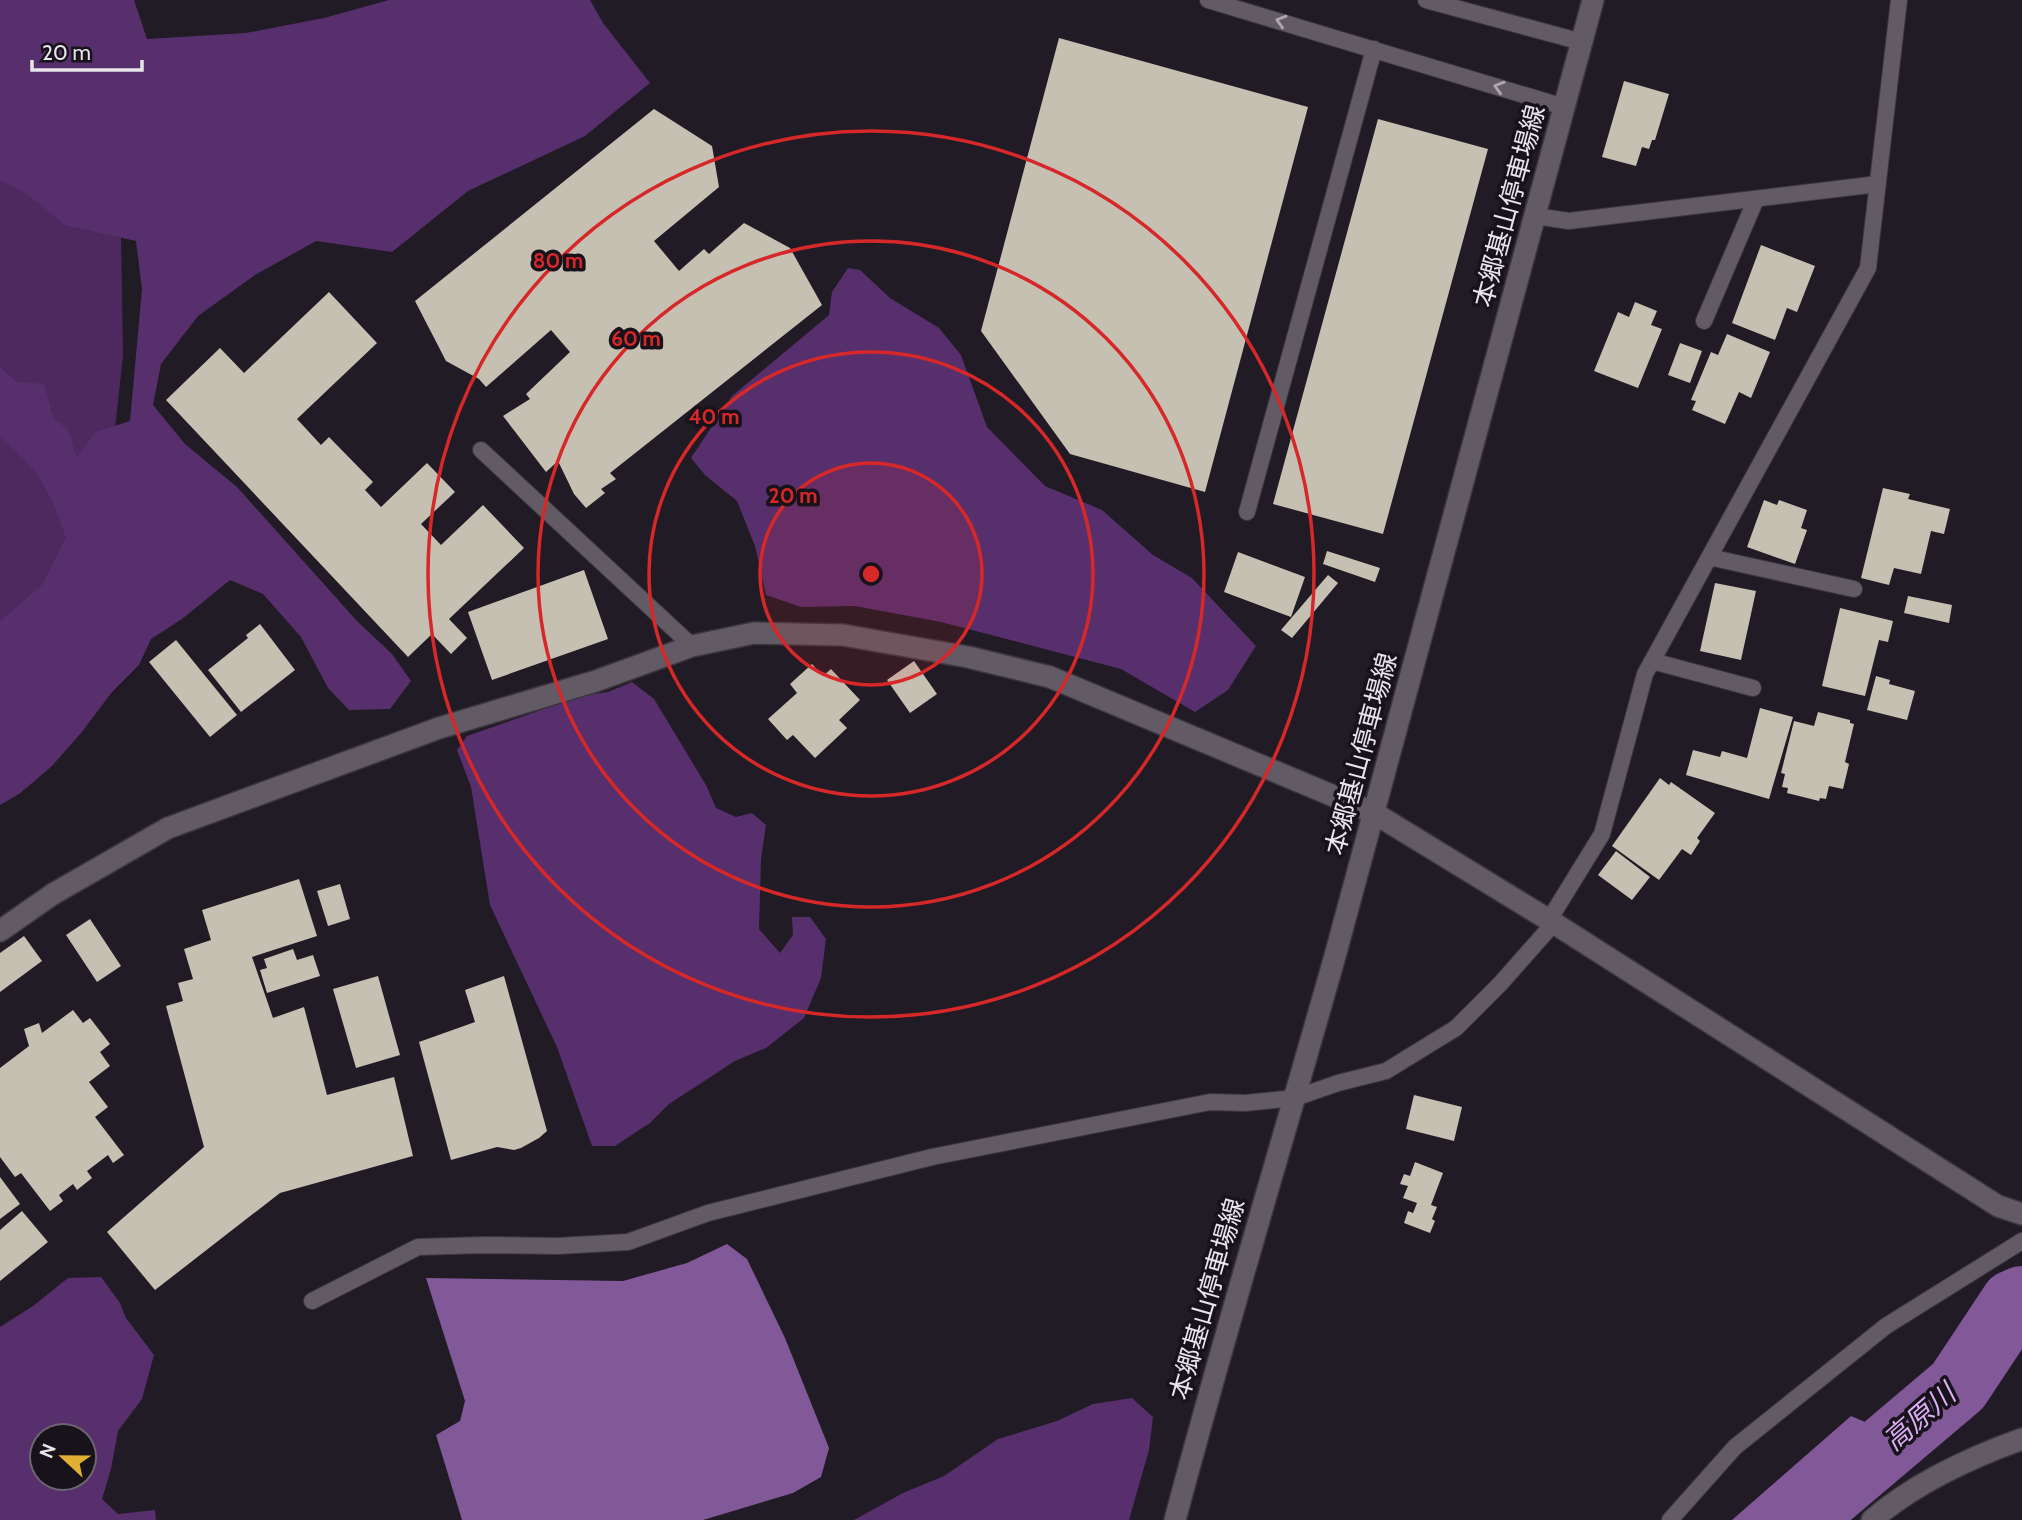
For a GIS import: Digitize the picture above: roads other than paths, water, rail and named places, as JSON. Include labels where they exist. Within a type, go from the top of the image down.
[{"type":"street","name":"本郷基山停車場線","points":[[1175,1520],[1374,813],[1593,0]]},
{"type":"street","points":[[0,931],[53,894],[168,828],[439,728],[596,681],[692,646],[754,633],[842,635],[979,659],[1050,677],[1374,813],[1552,922],[1998,1206],[2022,1214]]},
{"type":"street","points":[[1872,1520],[1896,1499],[1981,1453],[2022,1439]]},
{"type":"lane","points":[[1208,0],[1564,107]]},
{"type":"lane","points":[[1426,0],[1582,42]]},
{"type":"lane","points":[[312,1301],[418,1247],[558,1246],[628,1242],[708,1213],[932,1157],[1210,1102],[1245,1103],[1295,1098],[1338,1083],[1386,1071],[1456,1028],[1501,983],[1552,922],[1602,834],[1645,674],[1868,268],[1899,0]]},
{"type":"lane","points":[[1247,512],[1374,49]]},
{"type":"lane","points":[[1535,216],[1569,221],[1878,184]]},
{"type":"lane","points":[[1704,321],[1756,199]]},
{"type":"lane","points":[[481,450],[692,646]]},
{"type":"lane","points":[[1709,557],[1854,589]]},
{"type":"lane","points":[[1652,661],[1753,688]]},
{"type":"lane","points":[[1670,1520],[1735,1447],[1876,1335],[2022,1241]]},
{"type":"waterway","name":"高原川","points":[[1797,1520],[1958,1386],[2013,1303],[2022,1299]]}]
